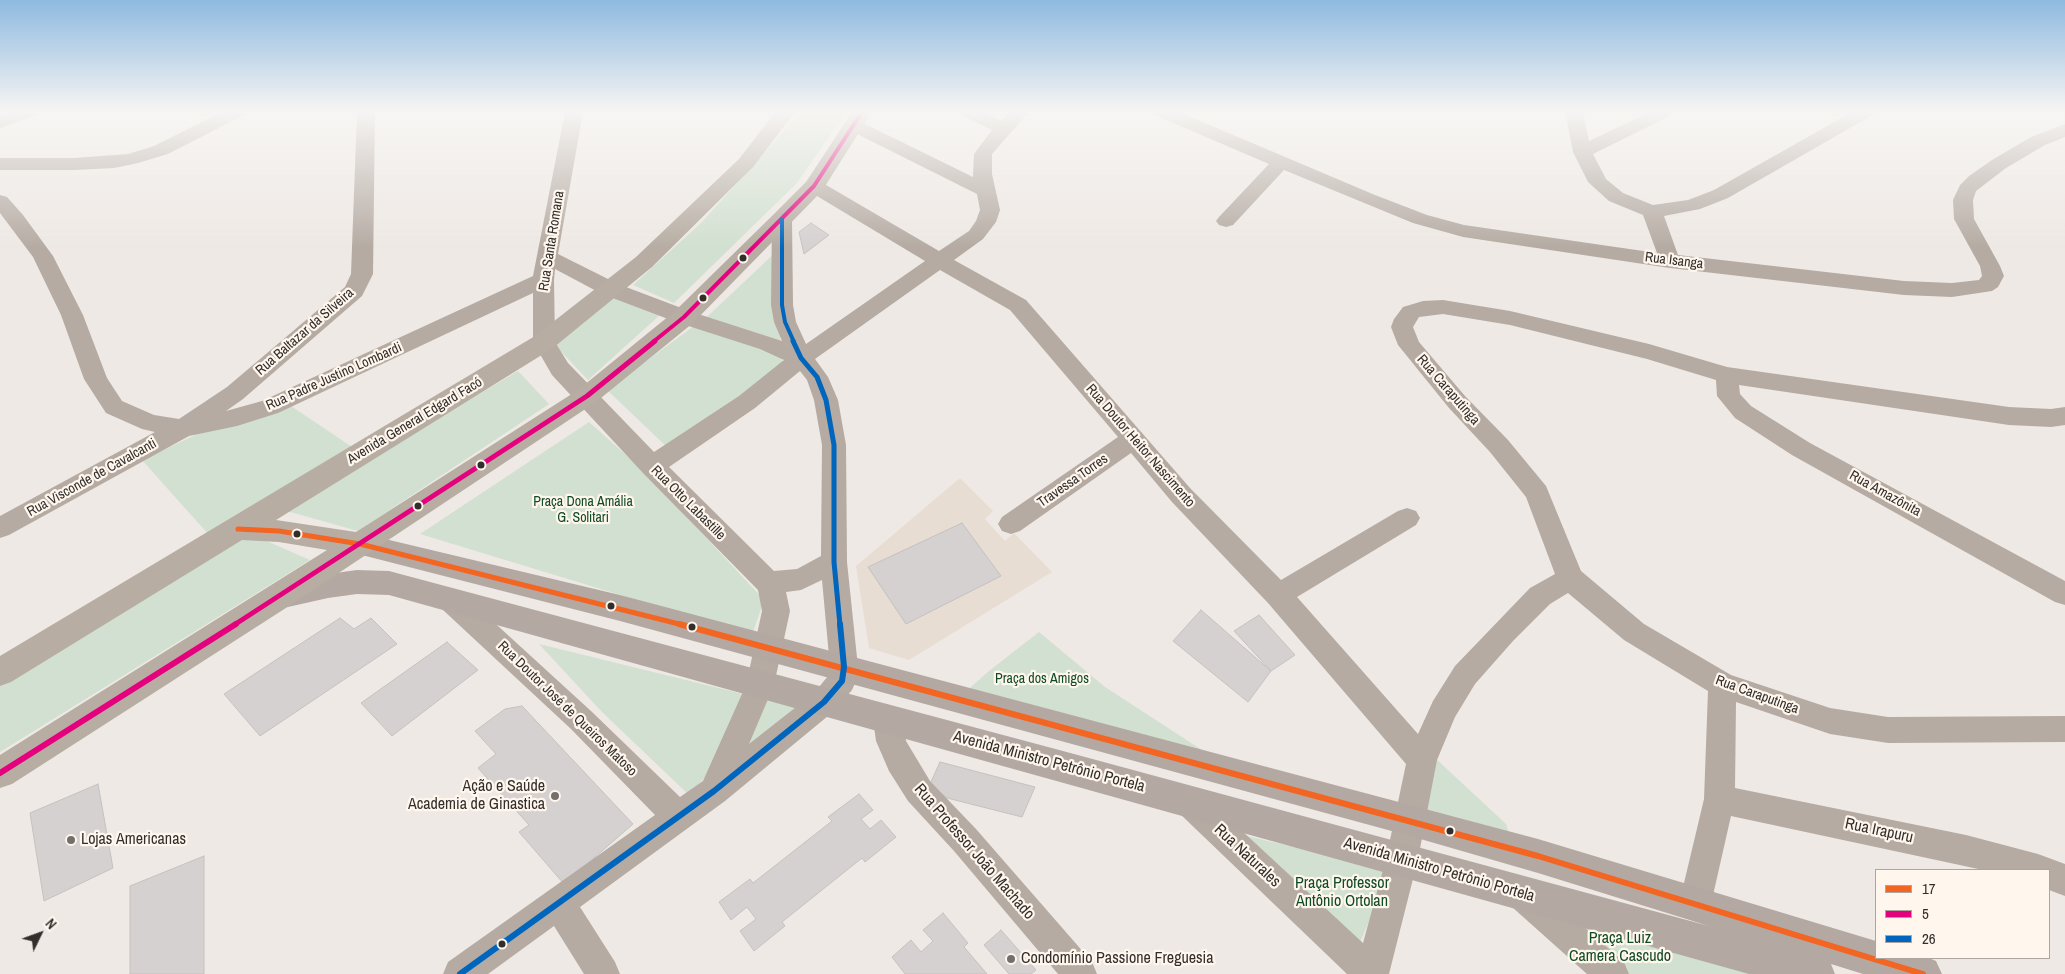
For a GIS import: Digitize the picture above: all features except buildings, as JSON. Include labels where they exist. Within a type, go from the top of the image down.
[{"type":"main road","name":"Avenida General Edgard Facó","points":[[0,672],[544,342],[644,262],[750,157]]},
{"type":"main road","points":[[0,773],[278,597],[587,396],[684,317],[814,186],[834,157]]},
{"type":"main road","points":[[238,529],[279,531],[360,544],[620,608],[1410,820],[1538,856],[1875,959]]},
{"type":"main road","name":"Avenida Ministro Petrônio Portela","points":[[278,597],[357,582],[389,583],[1188,800],[1816,974]]},
{"type":"main road","points":[[1875,959],[1924,974]]},
{"type":"street","points":[[0,164],[74,164],[114,162],[136,157]]},
{"type":"street","name":"Rua Baltazar da Silveira","points":[[183,428],[235,393],[354,291],[362,274],[365,157]]},
{"type":"street","name":"Rua Santa Romana","points":[[544,342],[543,280],[566,157]]},
{"type":"street","points":[[922,157],[987,192]]},
{"type":"street","points":[[652,466],[747,402],[802,358],[941,262],[976,235],[986,222],[990,210],[982,174],[983,157]]},
{"type":"street","name":"Rua Isanga","points":[[1267,157],[1420,219],[1463,231],[1670,261],[1904,288],[1952,290],[1984,286],[1991,282],[1993,276],[1990,266],[1964,219],[1962,200],[1967,189],[1976,180],[2010,157]]},
{"type":"street","points":[[1585,157],[1598,182],[1610,192],[1635,206],[1661,211],[1693,205],[1721,194],[1785,157]]},
{"type":"street","points":[[1226,221],[1281,164]]},
{"type":"street","name":"Rua Doutor Heitor Nascimento","points":[[814,186],[941,262],[1018,305],[1216,533],[1278,595],[1422,760]]},
{"type":"street","name":"Rua Padre Justino Lombardi","points":[[0,201],[16,219],[43,256],[72,315],[96,379],[114,407],[150,423],[183,428],[237,417],[270,407],[543,280]]},
{"type":"street","points":[[1661,211],[1670,261]]},
{"type":"street","points":[[460,974],[714,791],[824,702],[842,681],[844,667],[834,562],[834,446],[826,400],[817,378],[802,358],[785,322],[782,305],[782,219]]},
{"type":"street","points":[[548,257],[610,289],[684,317],[768,344],[802,358]]},
{"type":"street","name":"Rua Caraputinga","points":[[2065,416],[2051,418],[2009,416],[1727,375],[1649,352],[1471,311],[1443,307],[1423,308],[1411,312],[1405,319],[1402,327],[1409,345],[1457,402],[1499,446],[1537,493],[1570,578],[1634,632],[1722,685],[1830,721],[1888,730],[2065,730]]},
{"type":"street","name":"Rua Otto Labastille","points":[[544,342],[560,369],[652,466],[768,583],[774,596],[776,611],[760,684],[714,791]]},
{"type":"street","name":"Rua Amazônita","points":[[1727,375],[1729,396],[1743,412],[1801,449],[2065,594]]},
{"type":"street","name":"Rua Visconde de Cavalcanti","points":[[0,528],[183,428]]},
{"type":"street","name":"Travessa Torres","points":[[1011,524],[1134,439]]},
{"type":"street","points":[[1278,595],[1407,518]]},
{"type":"street","points":[[768,583],[801,579],[834,562]]},
{"type":"street","points":[[1372,974],[1402,859],[1422,760],[1443,710],[1465,675],[1503,633],[1540,596],[1570,578]]},
{"type":"street","name":"Rua Doutor José de Queiros Matoso","points":[[454,602],[581,720],[679,817]]},
{"type":"street","points":[[1696,904],[1719,798],[1722,745],[1722,685]]},
{"type":"street","name":"Rua Professor João Machado","points":[[888,719],[891,741],[919,791],[971,847],[1080,974]]},
{"type":"street","name":"Rua Irapuru","points":[[1719,798],[1957,848],[2034,869]]},
{"type":"street","name":"Rua Naturales","points":[[1188,800],[1372,974]]},
{"type":"street","points":[[2050,874],[2065,880]]},
{"type":"street","points":[[1518,892],[1612,974]]},
{"type":"street","points":[[559,903],[603,974]]},
{"type":"shaded area","points":[[960,478],[993,511],[985,519],[1005,541],[1014,533],[1052,572],[909,660],[869,648],[856,566]]},
{"type":"green space","points":[[760,157],[815,157],[797,183],[674,303],[633,285],[701,223]]},
{"type":"green space","points":[[777,251],[778,314],[783,371],[667,447],[607,390],[709,315]]},
{"type":"green space","points":[[618,293],[662,313],[588,380],[553,343]]},
{"type":"green space","points":[[518,371],[549,404],[358,531],[283,510]]},
{"type":"green space","points":[[291,406],[352,447],[209,535],[142,460],[206,430]]},
{"type":"green space","name":"Praça Dona Amália G. Solitari","points":[[589,422],[645,472],[764,600],[752,635],[420,534]]},
{"type":"green space","points":[[246,532],[310,560],[0,752],[0,682]]},
{"type":"green space","name":"Praça dos Amigos","points":[[1039,632],[1105,687],[1219,761],[962,695]]},
{"type":"green space","points":[[539,644],[743,694],[720,761],[689,795],[602,712]]},
{"type":"green space","points":[[766,692],[807,709],[734,766]]},
{"type":"green space","points":[[1433,756],[1506,824],[1514,849],[1423,821]]},
{"type":"green space","name":"Praça Professor Antônio Ortolan","points":[[1230,832],[1391,870],[1355,954]]},
{"type":"green space","name":"Praça Luiz Camera Cascudo","points":[[1518,892],[1788,974],[1612,974]]},
{"type":"transit line","name":"5","points":[[0,773],[278,597],[587,396],[684,317],[814,186],[833,157]]},
{"type":"transit line","name":"26","points":[[460,974],[714,791],[824,702],[842,681],[844,667],[834,562],[834,445],[826,400],[817,377],[801,358],[785,322],[782,305],[782,219]]},
{"type":"transit line","name":"17","points":[[238,529],[279,531],[360,544],[620,608],[1442,829],[1538,856],[1923,974]]},
{"type":"place","name":"Ação e Saúde Academia de Ginastica","points":[[555,796]]},
{"type":"place","name":"Lojas Americanas","points":[[71,840]]},
{"type":"place","name":"Condomínio Passione Freguesia","points":[[1011,959]]}]
